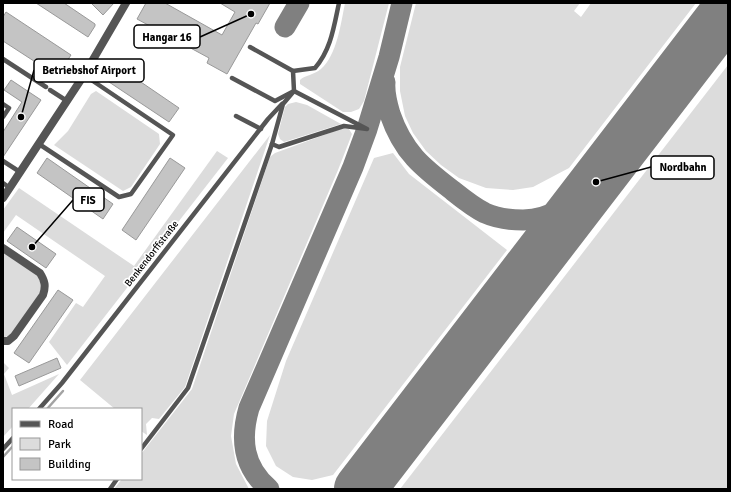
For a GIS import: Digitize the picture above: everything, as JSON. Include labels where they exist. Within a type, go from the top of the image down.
[{"type":"street","points":[[3,198],[6,186],[20,172],[39,144],[84,75],[126,3]]},
{"type":"street","points":[[3,248],[40,274],[44,279],[46,287],[43,294],[14,336],[8,341],[3,341]]},
{"type":"lane","points":[[250,47],[293,71],[315,68],[321,61],[328,48],[339,3]]},
{"type":"lane","points":[[3,59],[67,101]]},
{"type":"lane","points":[[293,71],[294,91]]},
{"type":"lane","points":[[39,144],[119,197],[131,194],[173,135],[84,75]]},
{"type":"lane","points":[[232,78],[275,101],[294,91]]},
{"type":"lane","points":[[272,144],[279,147],[344,126],[367,129],[294,91]]},
{"type":"lane","name":"Benkendorffstraße","points":[[40,408],[62,383],[268,119],[294,91]]},
{"type":"lane","points":[[3,104],[9,108],[3,117]]},
{"type":"lane","points":[[142,448],[188,388],[272,144],[283,104]]},
{"type":"lane","points":[[236,116],[261,129]]},
{"type":"lane","points":[[3,161],[20,172]]},
{"type":"lane","points":[[3,449],[12,439]]},
{"type":"lane","points":[[110,489],[117,480]]},
{"type":"green space","points":[[345,3],[389,3],[364,101],[359,109],[351,112],[343,112],[300,84],[300,80],[302,78],[321,69],[331,56],[338,38]]},
{"type":"green space","points":[[416,3],[580,3],[574,11],[581,17],[591,3],[696,3],[569,168],[533,187],[513,190],[486,188],[459,178],[441,165],[426,151],[413,133],[405,116],[400,91],[400,67]]},
{"type":"green space","points":[[728,65],[728,489],[400,489]]},
{"type":"green space","points":[[96,91],[159,134],[160,144],[131,187],[123,191],[54,145],[68,131],[91,94]]},
{"type":"green space","points":[[296,102],[307,105],[341,124],[284,142],[280,139],[278,134],[285,107],[288,104]]},
{"type":"green space","points":[[343,128],[349,129],[352,134],[234,414],[231,436],[236,464],[249,489],[114,489],[121,480],[142,480],[142,453],[192,389],[270,157],[275,153]]},
{"type":"green space","points":[[270,135],[185,387],[159,419],[152,418],[146,424],[147,435],[142,432],[142,408],[114,408],[80,380]]},
{"type":"green space","points":[[217,151],[228,158],[67,365],[49,342],[76,303],[83,307],[105,276],[16,215],[3,233],[3,210],[19,188],[134,266]]},
{"type":"green space","points":[[393,153],[409,174],[507,250],[333,475],[312,480],[293,477],[276,466],[266,446],[267,421],[286,361],[374,158]]},
{"type":"green space","points":[[3,252],[38,276],[41,284],[40,293],[12,334],[3,338]]},
{"type":"green space","points":[[3,362],[9,368],[4,374],[12,395],[59,374],[29,408],[12,408],[12,427],[3,437]]},
{"type":"building","points":[[36,3],[64,3],[95,24],[95,26],[88,37]]},
{"type":"building","points":[[91,3],[114,3],[103,15]]},
{"type":"building","points":[[146,3],[165,3],[222,35],[235,12],[220,3],[270,3],[258,24],[256,23],[227,74],[207,63],[209,58],[137,19]]},
{"type":"building","points":[[6,12],[71,55],[57,76],[3,41],[3,17]]},
{"type":"building","points":[[113,63],[179,108],[169,122],[103,78]]},
{"type":"building","points":[[11,80],[41,100],[3,157],[3,132],[22,102],[4,90]]},
{"type":"building","points":[[47,158],[113,204],[103,219],[37,173]]},
{"type":"building","points":[[170,158],[185,168],[136,240],[122,230]]},
{"type":"building","points":[[17,227],[56,254],[46,268],[7,241]]},
{"type":"building","points":[[58,290],[73,300],[29,363],[14,353]]},
{"type":"building","points":[[57,358],[61,368],[19,386],[15,376]]},
{"type":"waterway","points":[[48,408],[63,391]]},
{"type":"waterway","points":[[3,457],[12,447]]},
{"type":"taxiway","points":[[285,27],[299,3]]},
{"type":"taxiway","points":[[269,489],[254,471],[246,452],[245,431],[249,408],[353,167],[367,129],[389,57],[402,3]]},
{"type":"taxiway","points":[[385,82],[385,94],[390,114],[407,149],[431,174],[476,208],[489,215],[514,220],[544,217],[572,202],[596,182]]},
{"type":"runway","points":[[360,489],[728,10]]},
{"type":"place","name":"Hangar 16","points":[[251,14]]},
{"type":"place","name":"Betriebshof Airport","points":[[21,117]]},
{"type":"place","name":"Nordbahn","points":[[596,182]]},
{"type":"place","name":"FIS","points":[[32,247]]}]
